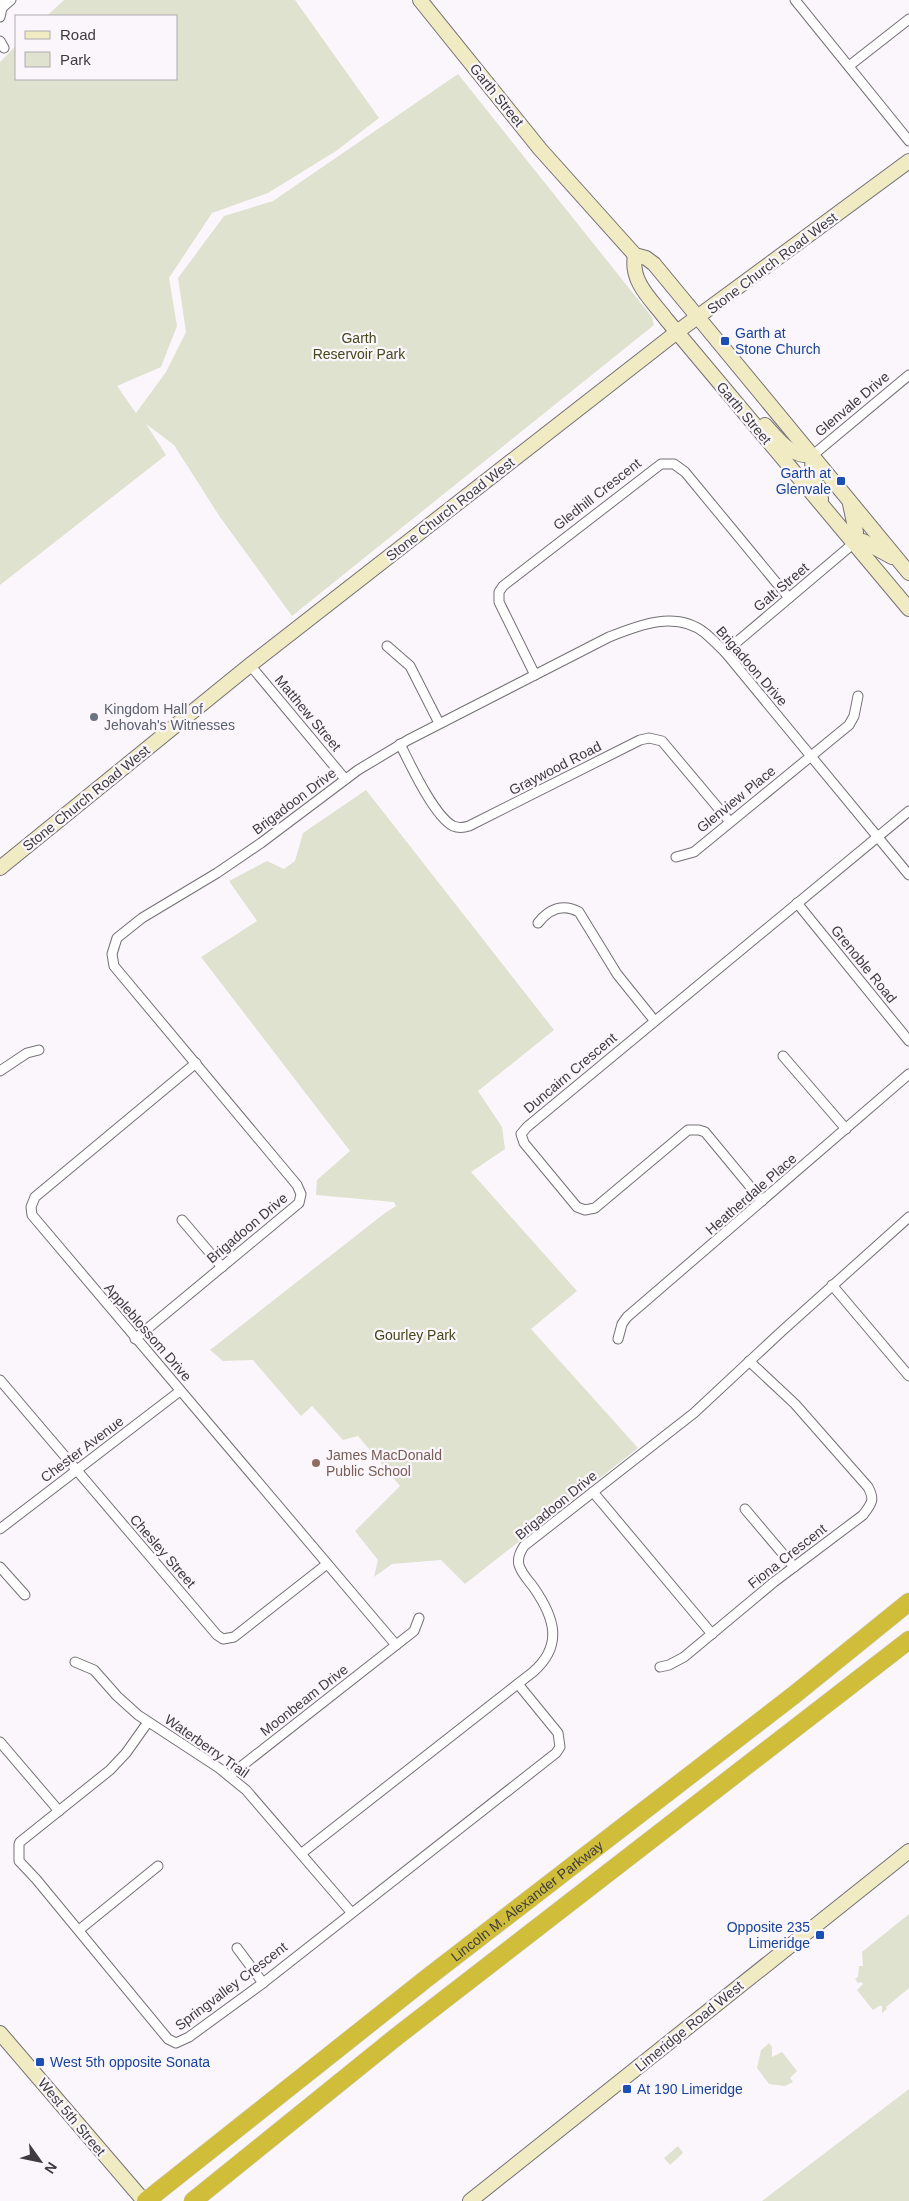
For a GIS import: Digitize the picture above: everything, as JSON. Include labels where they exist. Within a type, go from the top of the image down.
[{"type":"highway","name":"Lincoln M. Alexander Parkway","points":[[145,2201],[427,1978],[794,1695],[909,1602]]},
{"type":"highway","name":"Lincoln M. Alexander Parkway","points":[[193,2201],[404,2031],[909,1640]]},
{"type":"main road","name":"Garth Street","points":[[420,0],[540,149],[635,255],[646,258],[654,264],[909,573]]},
{"type":"main road","name":"Stone Church Road West","points":[[0,868],[250,665],[677,332],[909,161]]},
{"type":"main road","name":"Garth Street","points":[[635,255],[636,278],[677,332],[909,609]]},
{"type":"main road","points":[[720,384],[794,454],[813,455],[811,464],[813,476],[820,497],[832,517]]},
{"type":"main road","points":[[847,496],[856,532],[854,543],[863,542],[897,560]]},
{"type":"main road","name":"Limeridge Road West","points":[[470,2201],[909,1851]]},
{"type":"main road","name":"West 5th Street","points":[[0,2033],[145,2201]]},
{"type":"street","points":[[1,9],[11,0]]},
{"type":"street","points":[[795,0],[909,141]]},
{"type":"street","points":[[849,66],[909,19]]},
{"type":"street","name":"Glenvale Drive","points":[[813,455],[909,375]]},
{"type":"street","name":"Gledhill Crescent","points":[[535,675],[499,602],[499,592],[503,586],[660,464],[674,464],[684,472],[789,598]]},
{"type":"street","name":"Galt Street","points":[[725,652],[854,543]]},
{"type":"street","name":"Brigadoon Drive","points":[[135,1339],[299,1203],[301,1194],[297,1185],[114,966],[112,954],[117,938],[156,908],[217,873],[261,844],[346,779],[400,744],[609,637],[641,624],[657,621],[674,621],[704,632],[725,652],[909,875]]},
{"type":"street","points":[[387,646],[410,666],[439,723]]},
{"type":"street","name":"Matthew Street","points":[[250,665],[346,779]]},
{"type":"street","name":"Glenview Place","points":[[676,857],[694,852],[849,725],[854,716],[858,696]]},
{"type":"street","name":"Graywood Road","points":[[400,744],[425,791],[449,823],[457,827],[469,826],[640,740],[649,738],[662,741],[730,822]]},
{"type":"street","name":"Duncairn Crescent","points":[[762,1201],[705,1132],[688,1130],[595,1208],[585,1210],[576,1206],[524,1144],[521,1134],[654,1020],[909,811]]},
{"type":"street","name":"Grenoble Road","points":[[797,903],[909,1041]]},
{"type":"street","points":[[538,923],[547,913],[561,907],[570,907],[579,912],[617,974],[654,1020]]},
{"type":"street","points":[[0,1072],[27,1053],[39,1050]]},
{"type":"street","points":[[783,1056],[846,1129]]},
{"type":"street","name":"Appleblossom Drive","points":[[196,1063],[39,1193],[34,1198],[31,1207],[35,1220],[396,1645]]},
{"type":"street","name":"Heatherdale Place","points":[[618,1339],[622,1324],[627,1317],[909,1074]]},
{"type":"street","name":"Brigadoon Drive","points":[[302,1853],[518,1684],[544,1661],[552,1643],[553,1630],[547,1607],[521,1569],[520,1553],[526,1544],[694,1413],[832,1285],[909,1217]]},
{"type":"street","points":[[182,1220],[222,1267]]},
{"type":"street","points":[[832,1285],[909,1376]]},
{"type":"street","name":"Fiona Crescent","points":[[660,1666],[678,1661],[794,1567],[863,1515],[873,1502],[873,1497],[868,1487],[795,1404],[749,1361]]},
{"type":"street","name":"Chesley Street","points":[[0,1380],[217,1635],[223,1638],[234,1637],[327,1564]]},
{"type":"street","name":"Chester Avenue","points":[[0,1529],[180,1391]]},
{"type":"street","points":[[593,1492],[712,1634]]},
{"type":"street","points":[[745,1509],[794,1567]]},
{"type":"street","points":[[0,1567],[25,1595]]},
{"type":"street","name":"Moonbeam Drive","points":[[230,1776],[414,1631],[419,1618]]},
{"type":"street","name":"Waterberry Trail","points":[[75,1662],[94,1670],[117,1696],[148,1722],[230,1776],[253,1796],[351,1912]]},
{"type":"street","name":"Springvalley Crescent","points":[[148,1722],[116,1765],[20,1842],[19,1861],[168,2038],[176,2043],[189,2037],[263,1983],[351,1912],[556,1753],[560,1747],[558,1733],[518,1684]]},
{"type":"street","points":[[0,1742],[59,1811]]},
{"type":"street","points":[[78,1930],[158,1866]]},
{"type":"street","points":[[237,1948],[263,1983]]},
{"type":"green space","name":"Garth Reservoir Park","points":[[64,0],[295,0],[379,118],[336,151],[268,193],[212,213],[169,278],[177,326],[161,367],[117,386],[136,413],[166,372],[186,332],[178,278],[224,216],[273,201],[458,74],[652,317],[654,325],[292,616],[220,517],[174,445],[146,424],[166,455],[0,585],[0,62],[15,47],[15,80],[178,80],[178,15],[48,15]]},
{"type":"green space","name":"Gourley Park","points":[[366,790],[554,1030],[478,1091],[502,1127],[505,1149],[471,1172],[577,1291],[531,1329],[638,1448],[465,1584],[441,1560],[392,1564],[374,1577],[378,1560],[355,1531],[400,1486],[358,1436],[343,1440],[312,1406],[301,1416],[253,1360],[223,1361],[210,1350],[396,1206],[394,1202],[316,1195],[317,1180],[350,1151],[201,957],[257,921],[229,881],[267,861],[284,869],[295,861],[303,833]]},
{"type":"green space","points":[[909,1914],[909,1988],[886,2007],[887,2009],[882,2013],[882,2006],[873,2010],[857,1990],[863,1984],[861,1982],[858,1983],[855,1979],[858,1977],[859,1966],[863,1966],[862,1952]]},
{"type":"green space","points":[[769,2043],[772,2047],[772,2057],[782,2052],[797,2071],[790,2078],[793,2082],[785,2086],[769,2084],[757,2068],[761,2050]]},
{"type":"green space","points":[[909,2089],[909,2201],[762,2201]]},
{"type":"green space","points":[[678,2146],[683,2153],[670,2165],[664,2158]]},
{"type":"place","name":"Garth at Stone Church","points":[[725,341]]},
{"type":"place","name":"Garth at Glenvale","points":[[841,481]]},
{"type":"place","name":"Kingdom Hall of Jehovah's Witnesses","points":[[94,717]]},
{"type":"place","name":"James MacDonald Public School","points":[[316,1463]]},
{"type":"place","name":"Opposite 235 Limeridge","points":[[820,1935]]},
{"type":"place","name":"West 5th opposite Sonata","points":[[40,2062]]},
{"type":"place","name":"At 190 Limeridge","points":[[627,2089]]}]
